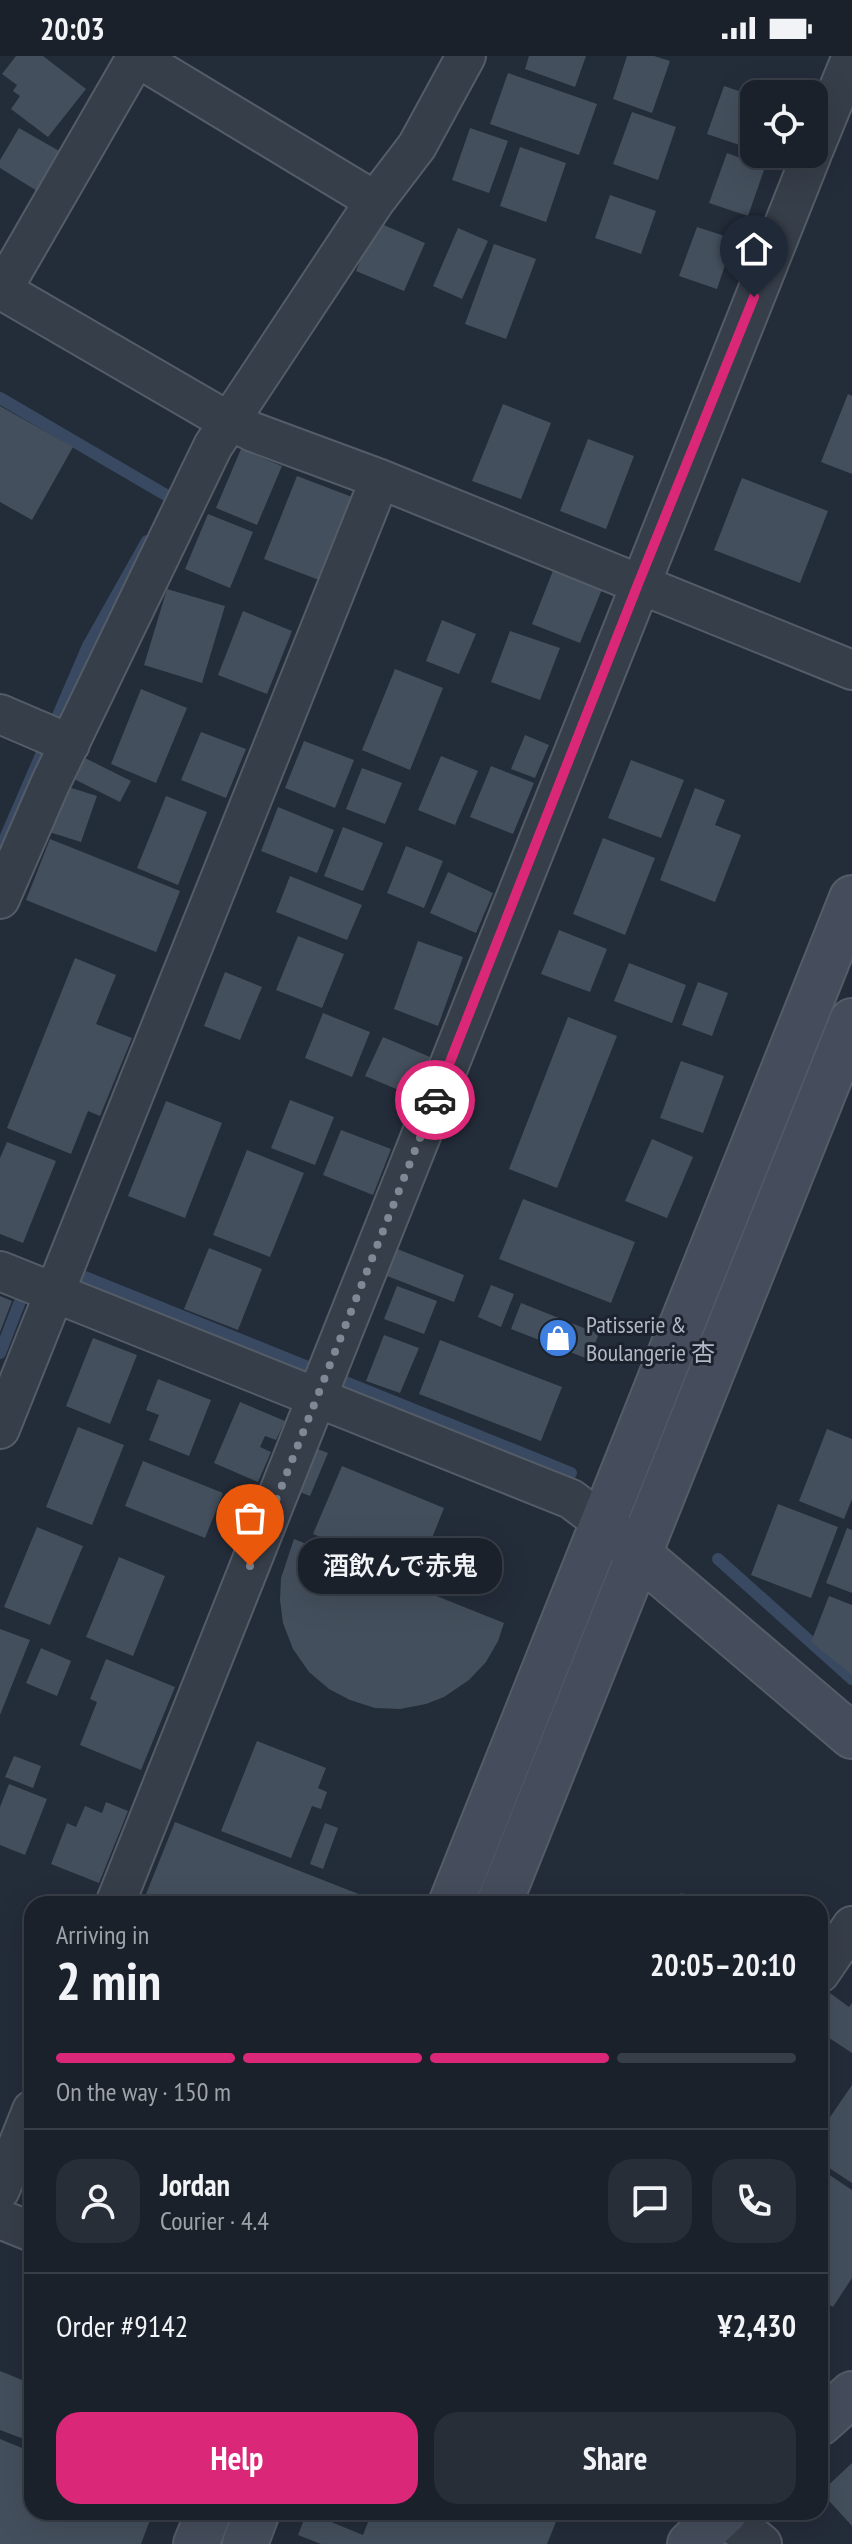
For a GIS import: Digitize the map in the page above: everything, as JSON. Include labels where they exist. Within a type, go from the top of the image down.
[{"type":"street","points":[[368,196],[136,56],[1,290],[253,432],[380,479],[852,670]]},
{"type":"street","points":[[0,899],[56,738],[213,446],[221,416],[368,196],[417,146],[466,56]]},
{"type":"street","points":[[828,115],[852,56]]},
{"type":"street","points":[[118,1896],[638,584],[807,168]]},
{"type":"street","points":[[0,1429],[380,479]]},
{"type":"street","points":[[0,714],[56,738]]},
{"type":"street","points":[[454,1896],[852,898]]},
{"type":"street","points":[[502,1896],[852,1021]]},
{"type":"street","points":[[0,1271],[54,1293],[323,1384],[571,1499],[852,1736]]},
{"type":"street","points":[[828,1961],[852,1926]]},
{"type":"street","points":[[0,2190],[24,2130]]},
{"type":"street","points":[[0,2219],[24,2229]]},
{"type":"street","points":[[828,2416],[852,2394]]},
{"type":"street","points":[[196,2544],[206,2520]]},
{"type":"street","points":[[245,2544],[254,2520]]},
{"type":"street","points":[[712,2521],[751,2535],[762,2544]]},
{"type":"building","points":[[16,56],[43,56],[86,89],[48,137],[11,109],[20,96],[13,91],[17,85],[2,74]]},
{"type":"building","points":[[529,56],[586,56],[575,87],[525,69]]},
{"type":"building","points":[[627,56],[654,56],[670,61],[652,113],[613,99]]},
{"type":"building","points":[[508,73],[597,104],[579,155],[490,124]]},
{"type":"building","points":[[724,86],[740,91],[740,145],[707,134]]},
{"type":"building","points":[[632,112],[676,127],[658,180],[613,164]]},
{"type":"building","points":[[19,128],[61,152],[37,191],[0,168],[0,160]]},
{"type":"building","points":[[470,128],[508,141],[489,193],[452,180]]},
{"type":"building","points":[[520,147],[566,163],[546,222],[500,206]]},
{"type":"building","points":[[727,153],[740,158],[740,168],[765,168],[748,216],[709,203]]},
{"type":"building","points":[[610,195],[656,211],[641,254],[595,238]]},
{"type":"building","points":[[377,222],[425,243],[404,291],[356,271]]},
{"type":"building","points":[[697,227],[734,239],[717,289],[679,276]]},
{"type":"building","points":[[458,228],[488,241],[462,299],[433,286]]},
{"type":"building","points":[[494,244],[536,259],[506,339],[465,324]]},
{"type":"building","points":[[848,394],[852,396],[852,474],[821,462]]},
{"type":"building","points":[[503,404],[551,423],[521,499],[472,481]]},
{"type":"building","points":[[0,406],[73,447],[32,520],[0,502]]},
{"type":"building","points":[[588,439],[634,456],[606,529],[560,511]]},
{"type":"building","points":[[241,449],[282,466],[257,525],[216,508]]},
{"type":"building","points":[[297,476],[352,497],[319,580],[264,559]]},
{"type":"building","points":[[742,478],[828,511],[800,583],[714,550]]},
{"type":"building","points":[[208,514],[253,532],[230,588],[185,569]]},
{"type":"building","points":[[554,568],[603,587],[580,643],[532,624]]},
{"type":"building","points":[[167,589],[225,606],[202,683],[144,665]]},
{"type":"building","points":[[243,611],[292,631],[267,694],[218,675]]},
{"type":"building","points":[[442,620],[476,634],[459,674],[426,661]]},
{"type":"building","points":[[510,631],[560,648],[540,700],[491,682]]},
{"type":"building","points":[[395,669],[443,688],[410,770],[362,750]]},
{"type":"building","points":[[141,689],[187,708],[156,783],[111,764]]},
{"type":"building","points":[[201,732],[246,749],[226,798],[181,780]]},
{"type":"building","points":[[525,735],[549,745],[535,778],[511,769]]},
{"type":"building","points":[[304,741],[354,760],[335,808],[285,788]]},
{"type":"building","points":[[79,755],[131,781],[120,802],[68,776]]},
{"type":"building","points":[[441,756],[478,771],[455,825],[418,810]]},
{"type":"building","points":[[631,760],[684,780],[661,838],[608,818]]},
{"type":"building","points":[[491,766],[534,783],[513,834],[470,817]]},
{"type":"building","points":[[362,768],[402,783],[385,824],[346,809]]},
{"type":"building","points":[[62,785],[97,796],[81,842],[46,831]]},
{"type":"building","points":[[695,788],[725,800],[715,825],[741,835],[715,902],[660,880]]},
{"type":"building","points":[[166,796],[207,812],[178,885],[137,868]]},
{"type":"building","points":[[278,807],[334,830],[317,873],[261,851]]},
{"type":"building","points":[[343,827],[383,843],[363,891],[324,876]]},
{"type":"building","points":[[603,838],[655,858],[625,935],[573,914]]},
{"type":"building","points":[[50,839],[180,891],[156,952],[26,900]]},
{"type":"building","points":[[406,846],[443,861],[424,908],[387,893]]},
{"type":"building","points":[[448,872],[493,893],[476,933],[430,913]]},
{"type":"building","points":[[290,876],[362,905],[347,940],[276,912]]},
{"type":"building","points":[[559,930],[607,949],[590,992],[541,974]]},
{"type":"building","points":[[298,936],[344,954],[322,1008],[276,990]]},
{"type":"building","points":[[418,941],[463,957],[438,1026],[394,1009]]},
{"type":"building","points":[[75,958],[116,975],[96,1024],[132,1038],[100,1116],[88,1111],[71,1154],[7,1128]]},
{"type":"building","points":[[629,963],[686,985],[672,1023],[614,1001]]},
{"type":"building","points":[[225,972],[262,987],[240,1040],[204,1026]]},
{"type":"building","points":[[698,982],[728,993],[712,1036],[682,1025]]},
{"type":"building","points":[[323,1013],[370,1032],[352,1077],[305,1058]]},
{"type":"building","points":[[568,1017],[617,1036],[557,1188],[509,1169]]},
{"type":"building","points":[[383,1037],[430,1057],[413,1096],[365,1076]]},
{"type":"building","points":[[681,1061],[724,1076],[703,1133],[660,1118]]},
{"type":"building","points":[[290,1100],[334,1117],[315,1165],[271,1148]]},
{"type":"building","points":[[166,1101],[222,1123],[185,1218],[128,1196]]},
{"type":"building","points":[[341,1130],[391,1149],[373,1195],[323,1175]]},
{"type":"building","points":[[652,1139],[693,1157],[667,1218],[625,1201]]},
{"type":"building","points":[[7,1142],[56,1161],[23,1243],[0,1234],[0,1158]]},
{"type":"building","points":[[247,1150],[304,1173],[270,1257],[213,1235]]},
{"type":"building","points":[[523,1199],[635,1242],[611,1303],[499,1259]]},
{"type":"building","points":[[392,1247],[464,1275],[454,1302],[382,1274]]},
{"type":"building","points":[[209,1248],[262,1269],[238,1330],[184,1309]]},
{"type":"building","points":[[491,1285],[514,1294],[501,1327],[478,1317]]},
{"type":"building","points":[[397,1286],[437,1301],[424,1334],[384,1319]]},
{"type":"building","points":[[0,1296],[12,1301],[0,1332]]},
{"type":"building","points":[[521,1303],[599,1334],[588,1359],[511,1329]]},
{"type":"building","points":[[384,1335],[419,1348],[400,1393],[366,1381]]},
{"type":"building","points":[[93,1338],[137,1355],[110,1424],[66,1406]]},
{"type":"building","points":[[440,1340],[562,1387],[541,1441],[419,1394]]},
{"type":"building","points":[[158,1379],[211,1400],[189,1456],[149,1440],[159,1415],[146,1410]]},
{"type":"building","points":[[240,1402],[285,1421],[276,1440],[265,1436],[260,1447],[271,1452],[258,1482],[214,1463]]},
{"type":"building","points":[[78,1427],[124,1445],[92,1525],[46,1507]]},
{"type":"building","points":[[827,1429],[852,1439],[852,1499],[844,1519],[799,1501]]},
{"type":"building","points":[[315,1448],[328,1453],[310,1496],[297,1491]]},
{"type":"building","points":[[143,1461],[223,1493],[205,1538],[125,1506]]},
{"type":"building","points":[[342,1466],[444,1508],[428,1548],[447,1557],[436,1583],[313,1534]]},
{"type":"building","points":[[778,1504],[838,1527],[811,1598],[751,1575]]},
{"type":"building","points":[[37,1527],[83,1546],[50,1625],[4,1607]]},
{"type":"building","points":[[847,1528],[852,1530],[852,1593],[826,1583]]},
{"type":"building","points":[[294,1539],[504,1623],[498,1641],[486,1662],[469,1680],[444,1697],[400,1709],[375,1708],[350,1700],[329,1689],[309,1672],[293,1649],[283,1623],[281,1578]]},
{"type":"building","points":[[119,1557],[165,1576],[133,1656],[86,1637]]},
{"type":"building","points":[[829,1596],[852,1605],[852,1675],[811,1642]]},
{"type":"building","points":[[0,1629],[30,1640],[0,1715]]},
{"type":"building","points":[[41,1648],[71,1661],[57,1696],[26,1683]]},
{"type":"building","points":[[106,1659],[175,1687],[141,1770],[80,1745],[97,1702],[90,1699]]},
{"type":"building","points":[[257,1741],[326,1768],[318,1788],[327,1792],[321,1809],[312,1806],[291,1858],[221,1831]]},
{"type":"building","points":[[14,1756],[41,1766],[33,1788],[5,1777]]},
{"type":"building","points":[[9,1784],[47,1799],[25,1855],[0,1845],[0,1807]]},
{"type":"building","points":[[106,1802],[128,1811],[99,1883],[51,1864],[67,1823],[76,1827],[85,1806],[102,1813]]},
{"type":"building","points":[[175,1822],[364,1896],[145,1896]]},
{"type":"building","points":[[325,1823],[338,1828],[323,1869],[310,1864]]},
{"type":"building","points":[[830,1993],[849,2007],[852,2003],[852,2053],[828,2037]]},
{"type":"building","points":[[852,2085],[852,2183],[828,2167],[828,2120]]},
{"type":"building","points":[[828,2174],[852,2190],[852,2278],[833,2307],[828,2304]]},
{"type":"building","points":[[0,2371],[24,2381],[24,2439],[0,2430]]},
{"type":"building","points":[[0,2439],[24,2449],[24,2520],[150,2520],[141,2544],[0,2544]]},
{"type":"building","points":[[852,2463],[852,2526],[828,2500],[828,2485]]},
{"type":"building","points":[[304,2520],[326,2520],[363,2535],[369,2520],[557,2520],[547,2544],[321,2544],[298,2535]]},
{"type":"waterway","points":[[0,398],[171,498]]},
{"type":"waterway","points":[[0,850],[88,646],[147,541]]},
{"type":"waterway","points":[[85,1277],[571,1473]]},
{"type":"waterway","points":[[0,1353],[19,1304]]},
{"type":"waterway","points":[[718,1559],[852,1679]]},
{"type":"way so far","points":[[250,1566],[435,1100]]},
{"type":"place","name":"Patisserie & Boulangerie 杏","points":[[558,1338]]},
{"type":"place","name":"酒飲んで赤鬼","points":[[250,1566]]},
{"type":"route","points":[[435,1100],[754,297]]}]
